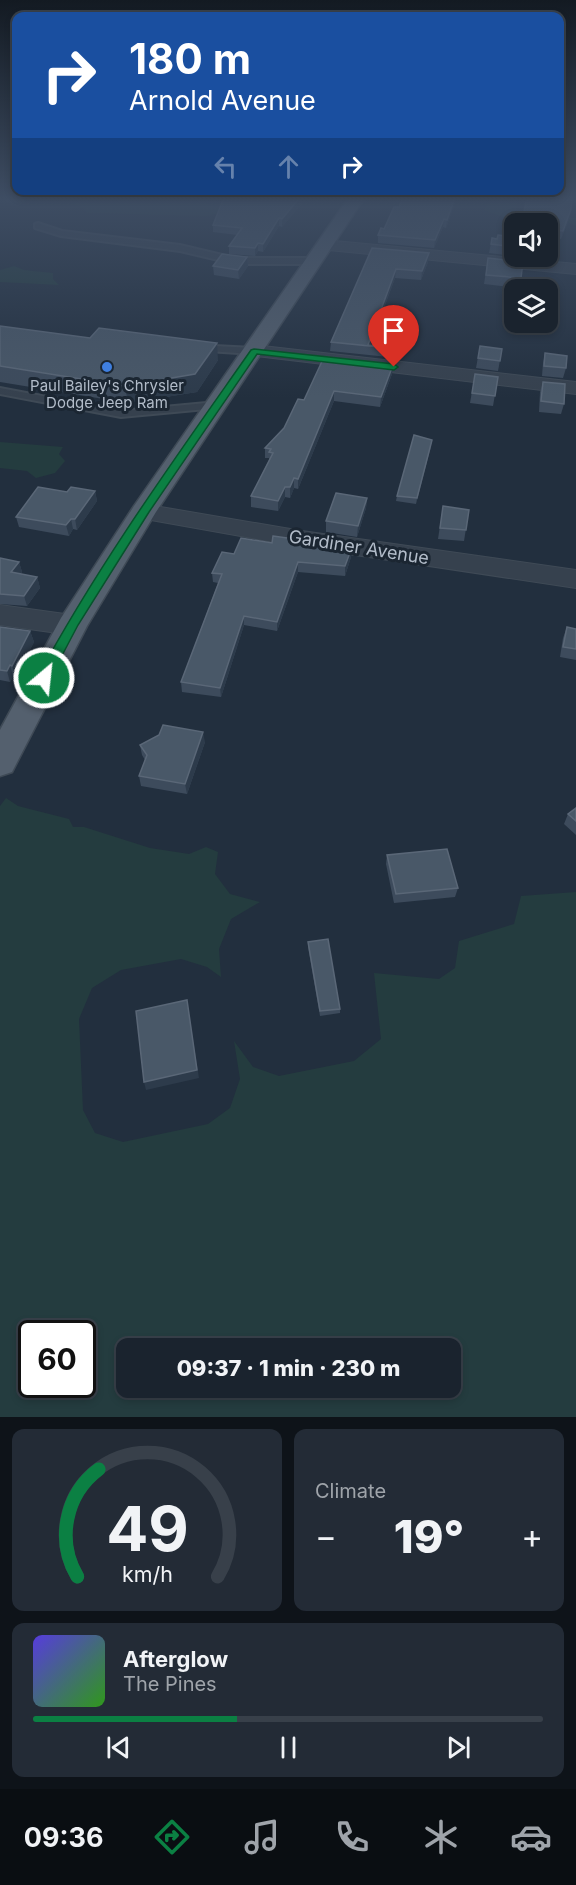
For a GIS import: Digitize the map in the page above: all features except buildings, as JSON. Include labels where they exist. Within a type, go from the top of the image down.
[{"type":"main road","points":[[0,762],[72,625],[143,512],[310,266]]},
{"type":"street","points":[[544,266],[576,268]]},
{"type":"street","points":[[254,351],[576,387]]},
{"type":"street","name":"Gardiner Avenue","points":[[143,512],[302,539],[576,579]]},
{"type":"street","points":[[0,615],[72,625]]},
{"type":"lane","points":[[186,348],[254,351]]},
{"type":"lane","points":[[0,391],[121,414],[217,405]]},
{"type":"green space","points":[[14,266],[24,270],[53,273],[53,279],[59,285],[0,282],[0,270]]},
{"type":"green space","points":[[0,442],[63,447],[59,454],[65,461],[55,473],[36,478],[27,471],[0,468]]},
{"type":"green space","points":[[6,798],[18,806],[69,819],[73,827],[84,827],[150,848],[189,854],[206,847],[218,852],[215,874],[230,894],[260,902],[231,919],[219,949],[221,977],[207,967],[181,959],[121,970],[92,988],[79,1019],[83,1110],[95,1133],[123,1142],[208,1124],[230,1108],[240,1079],[234,1041],[253,1067],[279,1076],[354,1061],[381,1039],[374,973],[439,979],[455,968],[459,941],[514,924],[521,896],[576,892],[576,1417],[0,1417],[0,806]]},
{"type":"place","name":"Paul Bailey's Chrysler Dodge Jeep Ram","points":[[107,367]]},
{"type":"route","points":[[44,678],[72,625],[143,512],[254,351],[394,367]]}]
